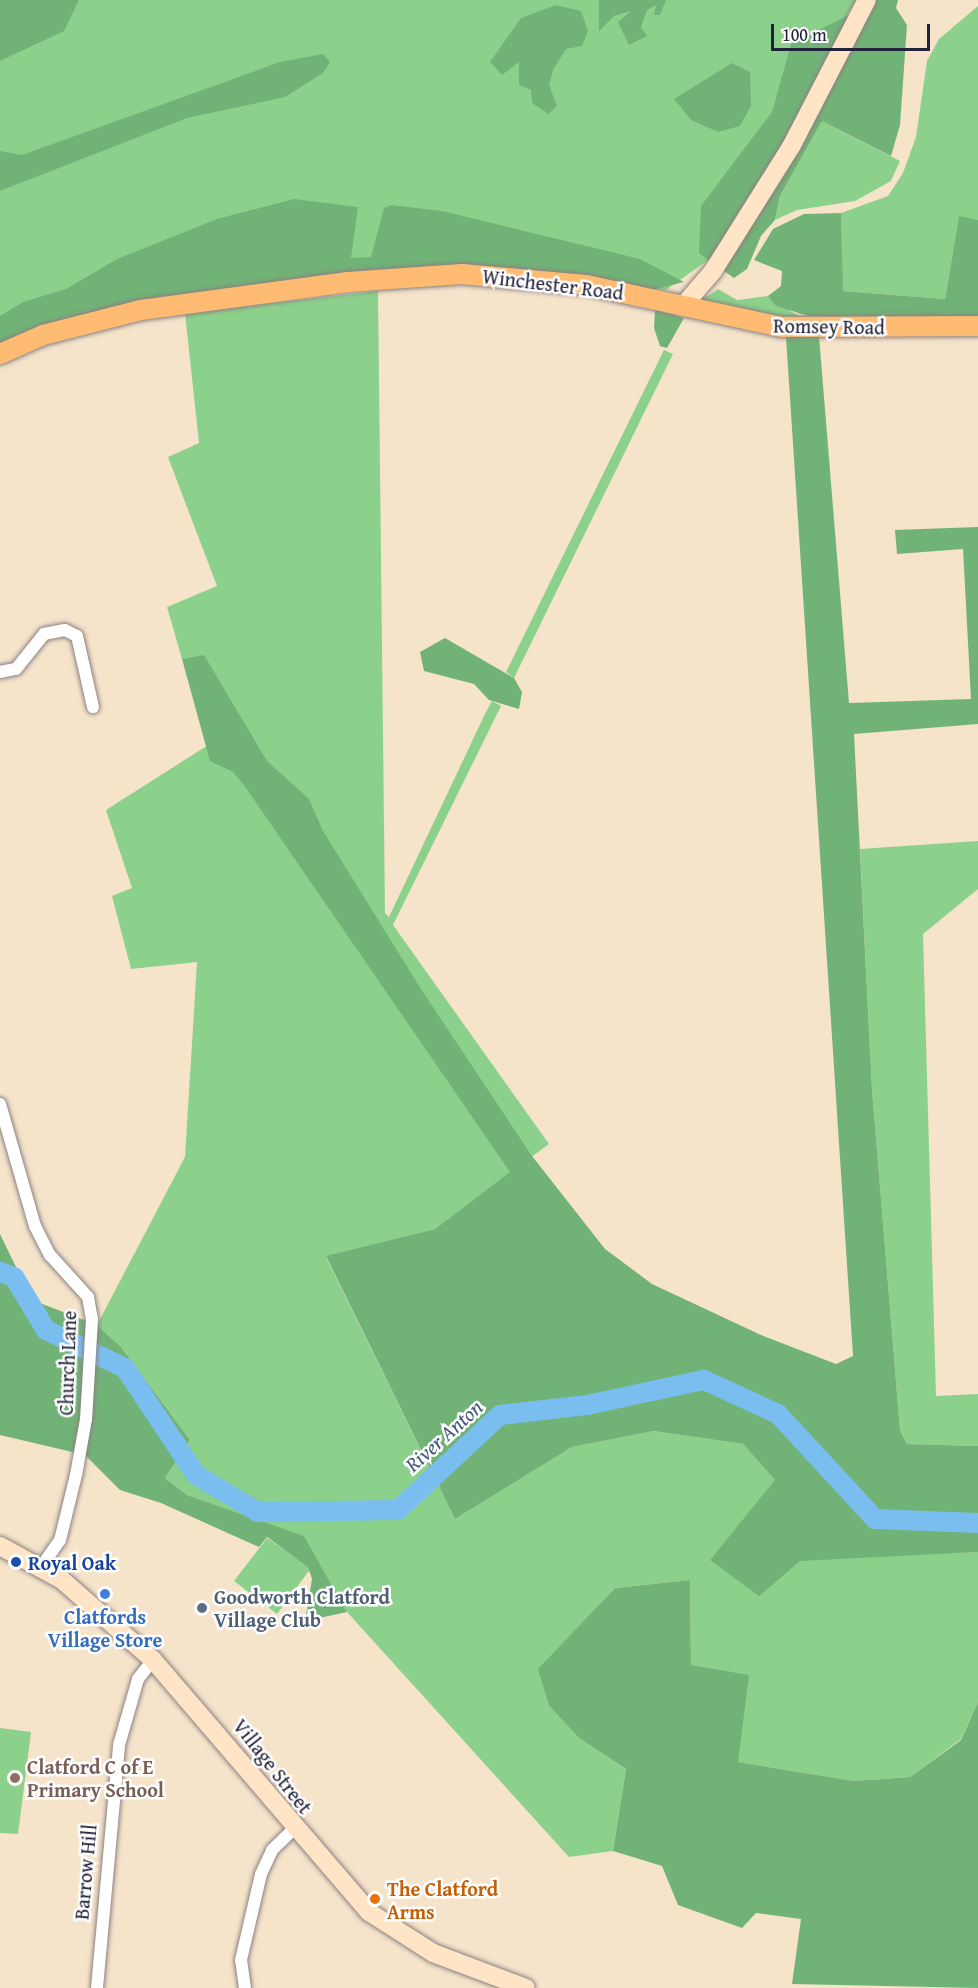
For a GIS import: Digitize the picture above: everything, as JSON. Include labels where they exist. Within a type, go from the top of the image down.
[{"type":"main road","name":"Winchester Road","points":[[0,354],[43,335],[141,310],[425,275],[552,279],[682,306]]},
{"type":"main road","name":"Romsey Road","points":[[682,306],[782,327],[978,326]]},
{"type":"street","points":[[682,306],[713,271],[792,146],[867,0]]},
{"type":"street","points":[[0,672],[16,669],[44,634],[65,630],[77,636],[93,707]]},
{"type":"street","name":"Church Lane","points":[[0,1104],[36,1226],[50,1255],[88,1297],[92,1319],[86,1419],[69,1508],[60,1540],[41,1567]]},
{"type":"street","name":"Village Street","points":[[0,1546],[41,1567],[153,1660],[294,1830],[389,1928],[503,1985],[526,1988]]},
{"type":"street","name":"Barrow Hill","points":[[98,1988],[119,1745],[138,1679],[153,1660]]},
{"type":"street","points":[[245,1988],[242,1960],[261,1874],[272,1850],[294,1830]]},
{"type":"green space","points":[[0,0],[856,0],[708,260],[666,290],[494,260],[0,342]]},
{"type":"green space","points":[[0,0],[79,0],[64,31],[0,61]]},
{"type":"green space","points":[[599,0],[666,0],[660,15],[654,15],[656,5],[647,10],[641,27],[647,36],[629,45],[618,22],[631,11],[614,16],[599,31]]},
{"type":"green space","points":[[873,0],[898,0],[896,8],[907,25],[900,125],[891,156],[822,121],[780,196],[775,220],[761,236],[747,269],[734,278],[699,253],[701,206],[772,112],[791,44],[849,15],[836,44],[851,53]]},
{"type":"green space","points":[[556,5],[581,11],[588,31],[582,46],[566,49],[554,68],[549,85],[557,106],[548,114],[532,103],[531,90],[519,85],[519,62],[502,75],[490,62],[521,18]]},
{"type":"green space","points":[[978,6],[978,220],[959,217],[945,299],[842,291],[841,213],[888,196],[903,173],[916,137],[927,61],[939,39]]},
{"type":"green space","points":[[323,54],[330,62],[323,73],[285,97],[187,118],[0,191],[0,151],[22,155],[280,62]]},
{"type":"green space","points":[[732,63],[750,72],[751,106],[740,126],[718,132],[691,120],[674,99]]},
{"type":"green space","points":[[822,121],[900,161],[891,181],[855,201],[797,210],[775,220],[780,196]]},
{"type":"green space","points":[[294,199],[358,207],[351,258],[371,257],[384,208],[391,205],[442,211],[640,259],[684,282],[648,291],[581,276],[510,268],[396,273],[329,280],[0,349],[0,316],[23,302],[66,289],[117,259],[217,219]]},
{"type":"green space","points":[[841,213],[843,291],[945,299],[959,216],[978,220],[978,317],[815,318],[776,306],[768,296],[781,286],[782,271],[754,260],[773,229],[804,214]]},
{"type":"green space","points":[[718,289],[737,300],[768,296],[798,316],[858,317],[858,323],[771,322],[700,301]]},
{"type":"green space","points":[[378,291],[385,913],[389,917],[492,701],[501,706],[393,925],[549,1144],[435,1229],[326,1257],[455,1519],[572,1447],[654,1431],[743,1444],[776,1481],[710,1560],[978,1552],[978,1702],[961,1739],[910,1777],[854,1781],[737,1762],[691,1665],[690,1580],[615,1588],[539,1669],[549,1706],[579,1738],[626,1769],[613,1851],[569,1857],[347,1612],[304,1537],[187,1495],[165,1478],[190,1440],[121,1347],[97,1325],[185,1157],[197,962],[131,969],[112,896],[132,888],[106,810],[205,747],[254,743],[204,656],[182,659],[167,607],[217,586],[168,457],[199,443],[185,313]]},
{"type":"green space","points":[[655,309],[684,318],[667,348],[660,346],[654,328]]},
{"type":"green space","points":[[819,336],[849,703],[971,699],[963,549],[897,554],[895,530],[978,527],[978,724],[854,734],[872,1089],[900,1430],[907,1444],[978,1446],[978,1552],[800,1561],[759,1596],[710,1560],[775,1480],[743,1444],[654,1431],[572,1447],[455,1519],[326,1256],[435,1229],[510,1172],[246,788],[233,772],[210,761],[182,659],[204,655],[267,761],[309,799],[323,831],[421,989],[532,1156],[605,1249],[652,1284],[761,1335],[836,1364],[853,1356],[786,337]]},
{"type":"green space","points":[[664,350],[673,354],[514,678],[506,672]]},
{"type":"green space","points":[[445,638],[514,678],[522,692],[519,709],[489,700],[474,684],[424,671],[420,652]]},
{"type":"green space","points":[[978,841],[978,889],[923,934],[936,1396],[978,1394],[978,1446],[907,1444],[900,1430],[872,1089],[860,849]]},
{"type":"green space","points":[[0,1234],[32,1300],[97,1325],[121,1347],[190,1440],[165,1478],[187,1495],[304,1536],[347,1612],[305,1621],[312,1579],[308,1567],[267,1537],[259,1547],[161,1503],[120,1490],[85,1455],[0,1435]]},
{"type":"green space","points":[[267,1538],[311,1568],[277,1614],[234,1581]]},
{"type":"green space","points":[[690,1580],[691,1665],[749,1675],[738,1762],[854,1781],[910,1777],[961,1740],[978,1702],[978,1988],[792,1984],[801,1919],[756,1913],[742,1928],[678,1905],[662,1866],[613,1851],[626,1769],[579,1738],[549,1706],[538,1669],[615,1588]]},
{"type":"green space","points":[[0,1728],[31,1732],[18,1834],[0,1833]]},
{"type":"waterway","name":"River Anton","points":[[0,1272],[14,1277],[46,1330],[125,1368],[196,1475],[258,1512],[398,1510],[500,1415],[587,1405],[704,1380],[778,1414],[875,1519],[978,1523]]},
{"type":"place","name":"Royal Oak","points":[[16,1562]]},
{"type":"place","name":"Clatfords Village Store","points":[[105,1594]]},
{"type":"place","name":"Goodworth Clatford Village Club","points":[[202,1608]]},
{"type":"place","name":"Clatford C of E Primary School","points":[[15,1778]]},
{"type":"place","name":"The Clatford Arms","points":[[375,1899]]}]
